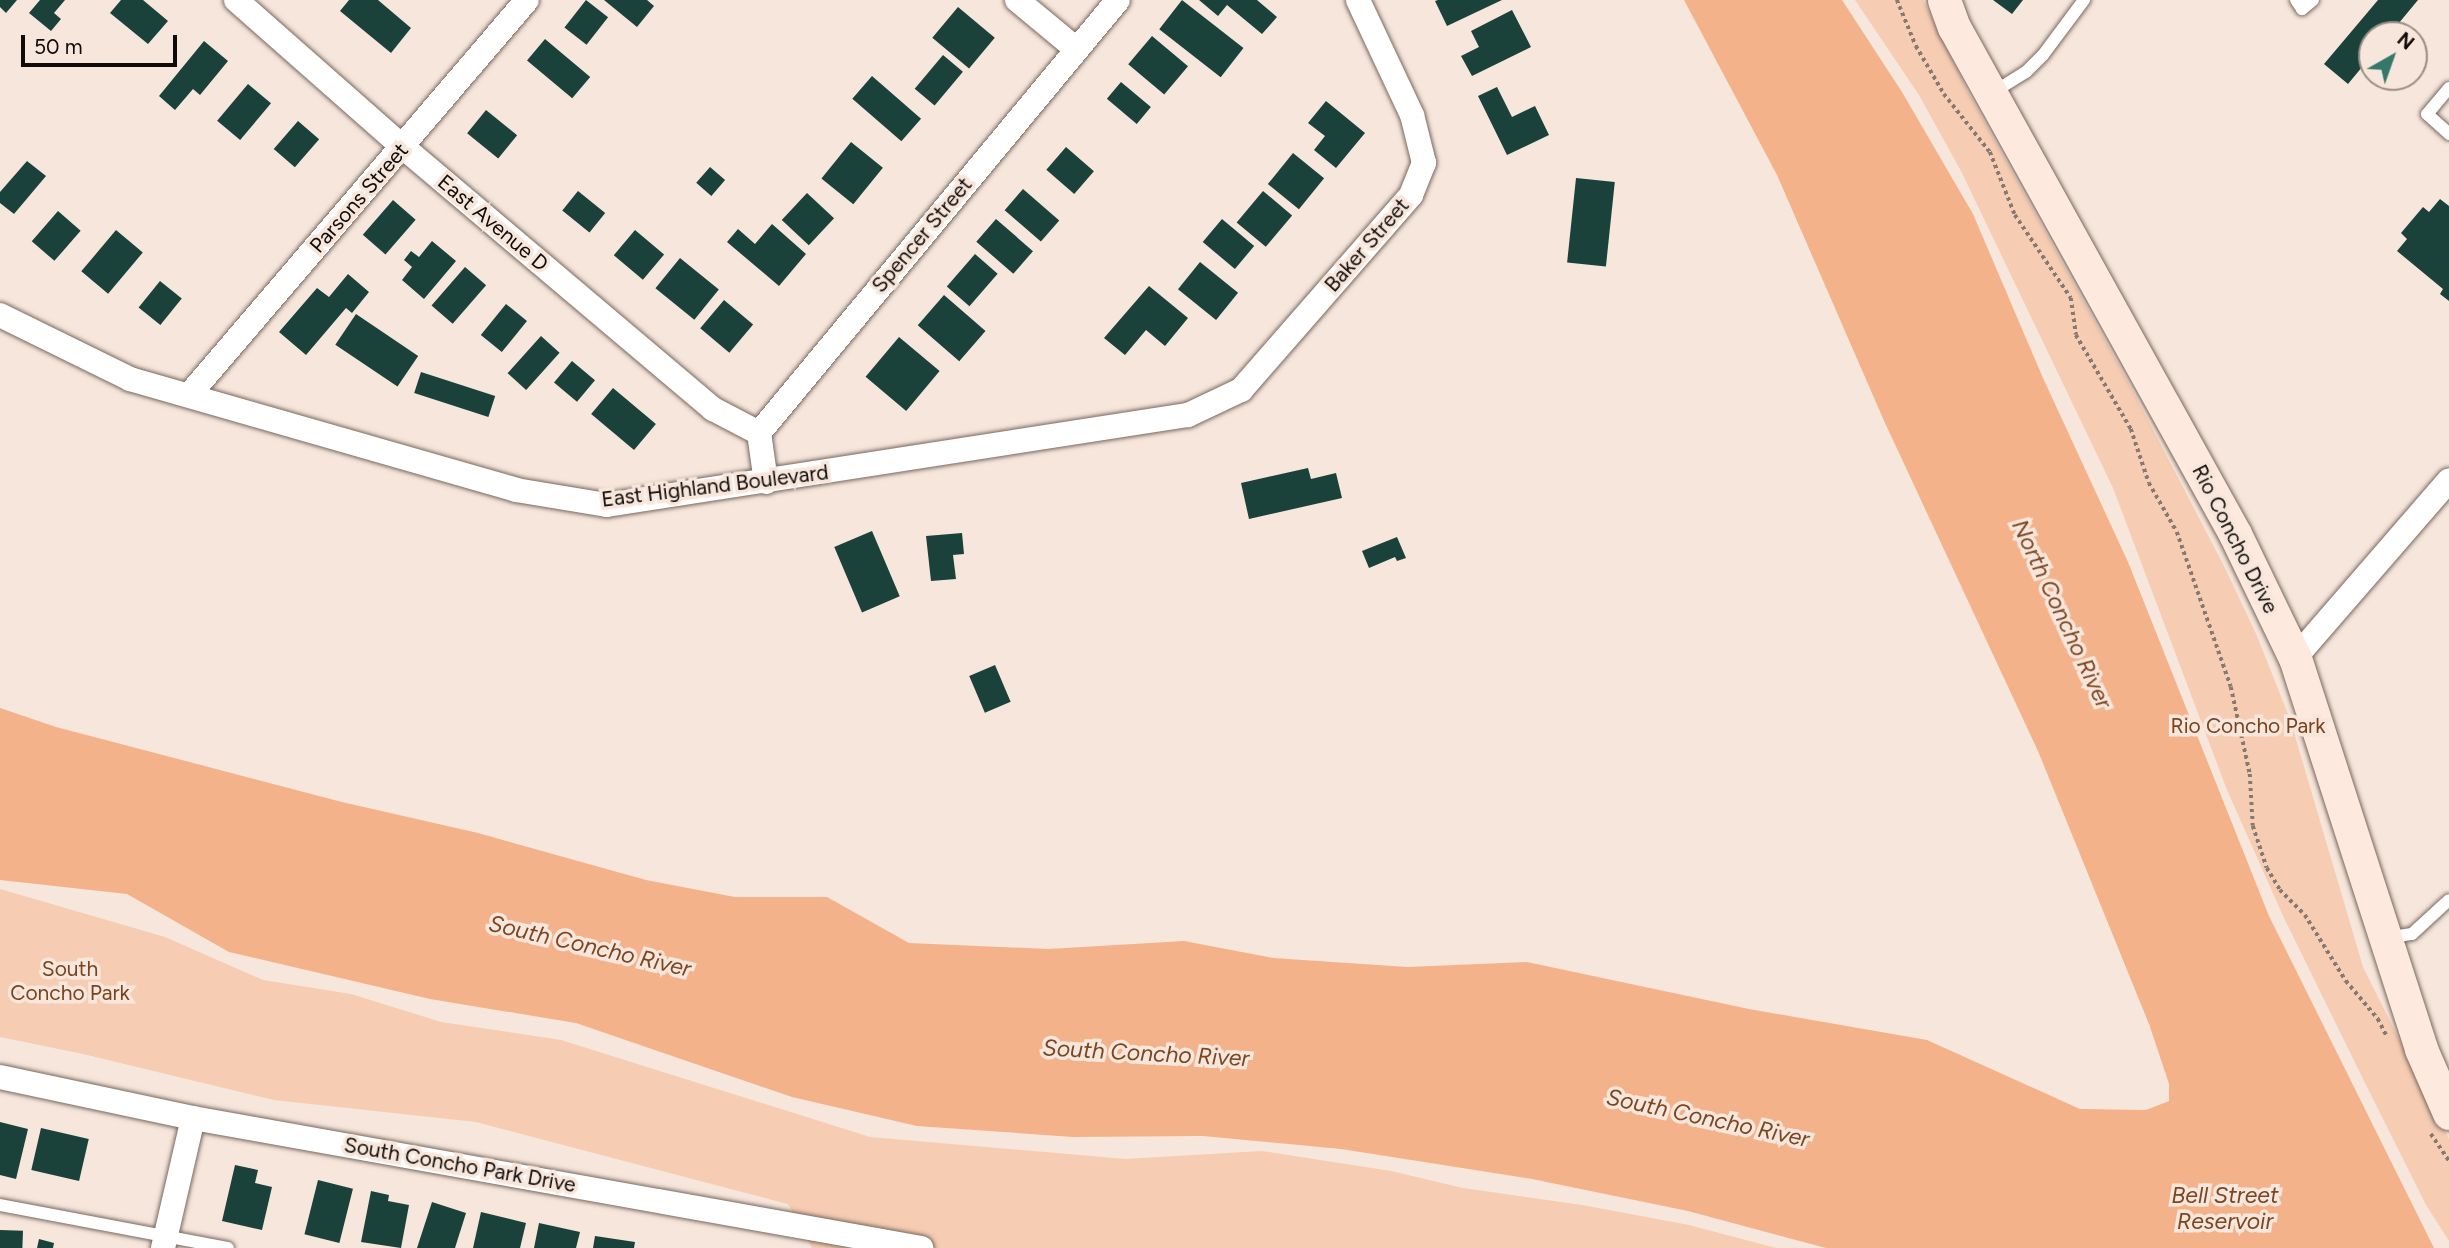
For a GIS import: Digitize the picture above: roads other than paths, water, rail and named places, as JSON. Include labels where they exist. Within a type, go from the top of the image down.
[{"type":"street","name":"East Avenue D","points":[[236,0],[403,147],[713,409],[759,433]]},
{"type":"street","name":"Parsons Street","points":[[190,394],[527,0]]},
{"type":"street","points":[[1017,0],[1076,49]]},
{"type":"street","name":"Spencer Street","points":[[759,433],[1118,0]]},
{"type":"street","name":"Baker Street","points":[[1241,390],[1411,195],[1424,163],[1412,115],[1358,0]]},
{"type":"street","name":"Rio Concho Drive","points":[[1944,0],[1954,27],[2235,534],[2295,659],[2421,1049],[2439,1122]]},
{"type":"street","name":"East Highland Boulevard","points":[[0,315],[130,379],[190,394],[516,490],[607,505],[1188,415],[1241,390]]},
{"type":"street","points":[[759,433],[766,482]]},
{"type":"street","points":[[2295,659],[2449,480]]},
{"type":"street","name":"South Concho Park Drive","points":[[0,1077],[193,1118],[921,1248]]},
{"type":"street","points":[[165,1242],[193,1118]]},
{"type":"lane","points":[[1991,94],[2026,72],[2043,55],[2084,0]]},
{"type":"lane","points":[[2449,88],[2427,114],[2449,134]]},
{"type":"lane","points":[[2385,938],[2412,934],[2449,900]]},
{"type":"lane","points":[[0,1205],[165,1242],[228,1248]]},
{"type":"water","points":[[1684,0],[1842,0],[1902,92],[1973,214],[2043,378],[2128,562],[2269,916],[2434,1248],[1826,1248],[1688,1211],[1532,1179],[1341,1149],[1203,1136],[1073,1137],[917,1126],[792,1097],[576,1023],[430,999],[229,952],[127,894],[0,880],[0,708],[56,727],[342,802],[478,833],[646,880],[735,897],[827,897],[909,943],[1048,949],[1184,941],[1273,958],[1407,967],[1527,962],[1749,1009],[1927,1040],[2080,1109],[2146,1110],[2169,1101],[2169,1084],[2149,1024],[2038,751],[1885,423],[1777,175]]},
{"type":"water label","name":"North Concho River","points":[[2062,614]]},
{"type":"water label","name":"South Concho River","points":[[590,946]]},
{"type":"water label","name":"South Concho River","points":[[1146,1053]]},
{"type":"water label","name":"South Concho River","points":[[1708,1118]]},
{"type":"water label","name":"Bell Street Reservoir","points":[[2225,1208]]},
{"type":"park label","name":"Rio Concho Park","points":[[2248,726]]},
{"type":"park label","name":"South Concho Park","points":[[70,981]]}]
